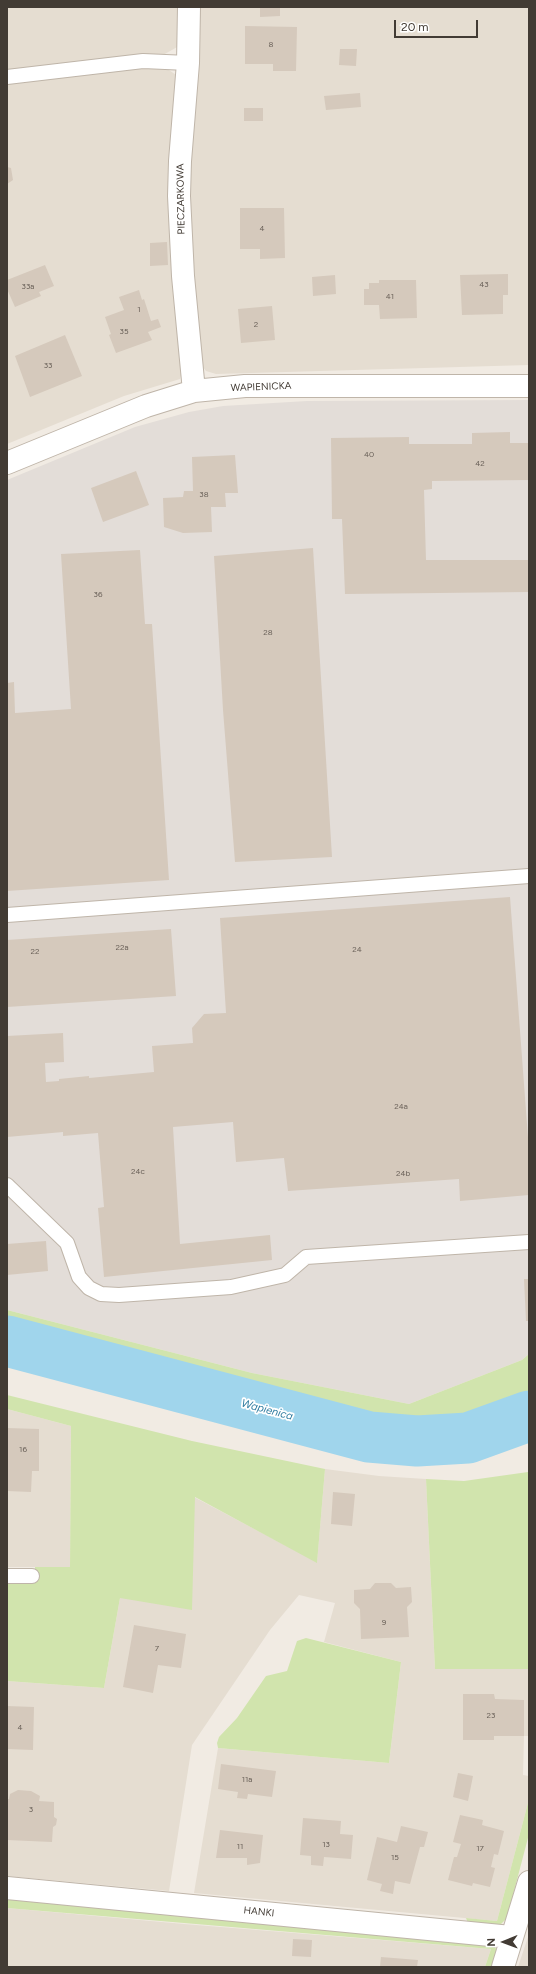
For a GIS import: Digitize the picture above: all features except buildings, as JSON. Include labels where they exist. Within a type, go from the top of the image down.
[{"type":"street","name":"PIECZARKOWA","points":[[190,7],[188,63],[180,161],[179,196],[194,391]]},
{"type":"street","name":"WAPIENICKA","points":[[7,463],[146,406],[194,391],[245,386],[529,386]]},
{"type":"street","points":[[503,1967],[511,1937],[529,1884]]},
{"type":"street","name":"HANKI","points":[[7,1888],[511,1937]]},
{"type":"lane","points":[[7,77],[143,61],[188,63]]},
{"type":"lane","points":[[7,915],[529,876]]},
{"type":"lane","points":[[7,1185],[67,1242],[79,1277],[89,1288],[101,1294],[119,1295],[231,1287],[285,1275],[306,1257],[529,1242]]},
{"type":"lane","points":[[7,1576],[32,1576]]},
{"type":"shaded area","points":[[7,7],[182,7],[179,46],[163,55],[126,56],[7,70]]},
{"type":"shaded area","points":[[194,7],[529,7],[529,365],[216,374],[206,371],[202,366],[192,276],[188,196]]},
{"type":"shaded area","points":[[128,67],[169,70],[176,75],[180,81],[182,372],[180,379],[124,396],[7,444],[7,84]]},
{"type":"shaded area","points":[[529,400],[529,1354],[522,1360],[409,1404],[252,1373],[7,1310],[7,480],[135,427],[189,412],[223,406],[307,401]]},
{"type":"shaded area","points":[[7,1409],[71,1426],[70,1567],[7,1567]]},
{"type":"shaded area","points":[[325,1469],[379,1476],[426,1479],[435,1669],[529,1669],[529,1736],[524,1736],[523,1775],[529,1776],[529,1799],[497,1921],[194,1893],[218,1748],[389,1763],[401,1662],[324,1642],[335,1603],[299,1595],[270,1630],[192,1745],[169,1891],[7,1876],[7,1681],[104,1688],[120,1598],[194,1497],[317,1562]]},
{"type":"shaded area","points":[[7,1908],[491,1949],[485,1967],[7,1967]]},
{"type":"shaded area","points":[[529,1934],[529,1967],[518,1967]]},
{"type":"green space","points":[[7,1310],[252,1373],[409,1404],[522,1360],[529,1354],[529,1407],[516,1413],[465,1425],[415,1431],[350,1419],[7,1329]]},
{"type":"green space","points":[[7,1395],[192,1441],[325,1469],[317,1563],[195,1497],[192,1610],[120,1598],[104,1688],[7,1681],[7,1584],[35,1583],[35,1567],[70,1567],[71,1426],[7,1409]]},
{"type":"green space","points":[[528,1472],[529,1669],[435,1669],[426,1479],[464,1481]]},
{"type":"green space","points":[[306,1638],[401,1662],[389,1763],[218,1748],[217,1743],[219,1737],[237,1718],[266,1676],[287,1671],[297,1641]]},
{"type":"green space","points":[[529,1799],[529,1834],[507,1918],[501,1924],[496,1926],[468,1923],[466,1918],[497,1921]]},
{"type":"green space","points":[[7,1898],[494,1946],[497,1950],[497,1958],[494,1967],[485,1967],[491,1949],[7,1908]]},
{"type":"waterway","name":"Wapienica","points":[[7,1341],[369,1437],[417,1441],[468,1438],[529,1416]]}]
